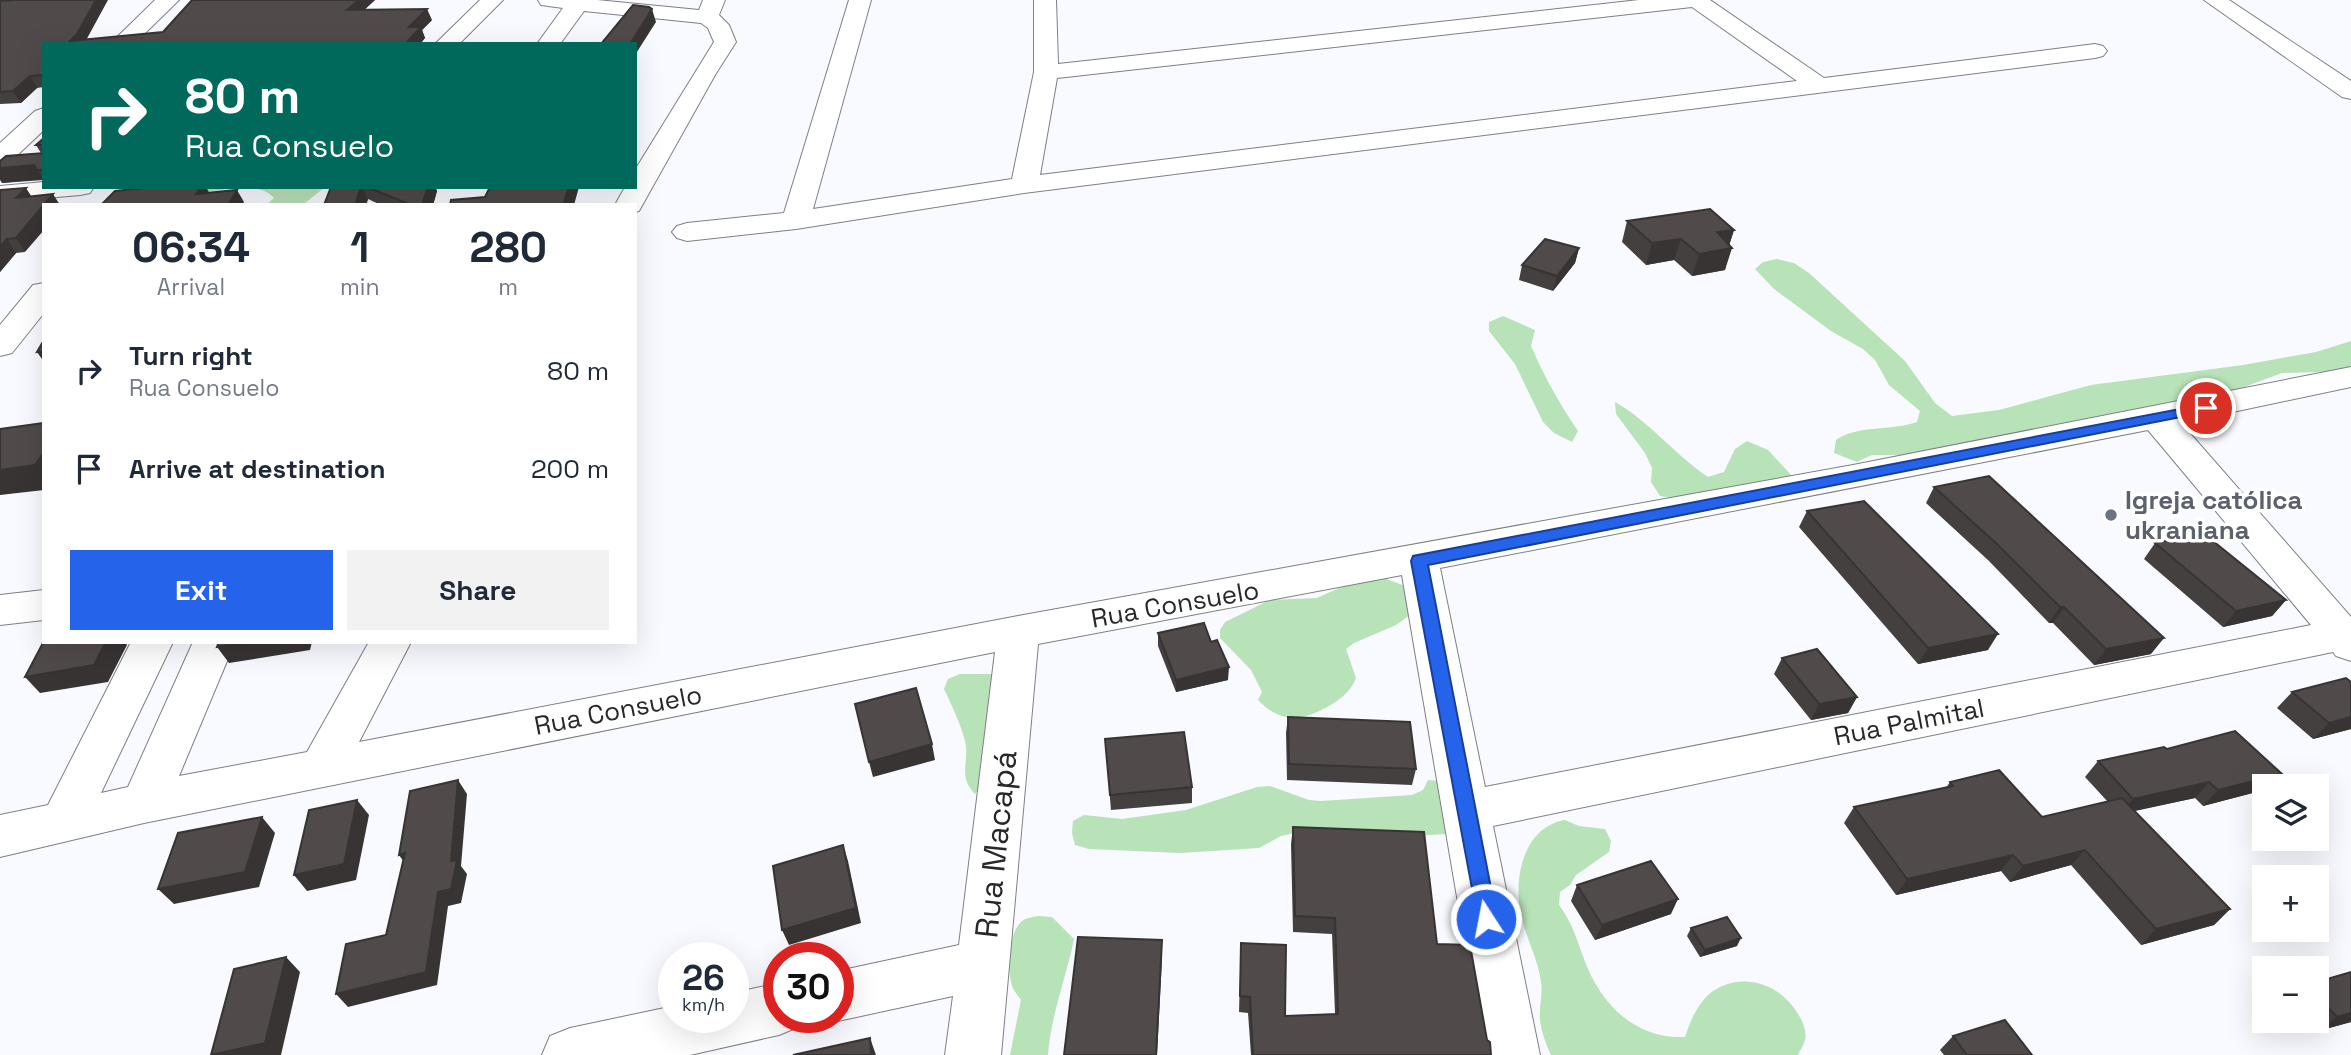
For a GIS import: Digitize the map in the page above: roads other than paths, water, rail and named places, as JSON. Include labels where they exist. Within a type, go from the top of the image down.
[{"type":"street","points":[[123,42],[168,0]]},
{"type":"street","points":[[448,42],[492,0]]},
{"type":"street","points":[[548,0],[645,13],[710,8],[718,24],[725,42],[703,75],[630,203]]},
{"type":"street","points":[[796,220],[860,0]]},
{"type":"street","points":[[1024,185],[1046,72],[1045,0]]},
{"type":"street","points":[[1046,72],[1697,0],[1819,85]]},
{"type":"street","points":[[2215,0],[2351,92]]},
{"type":"street","points":[[2252,0],[2314,40]]},
{"type":"street","points":[[550,42],[578,4]]},
{"type":"street","points":[[2253,25],[2292,26]]},
{"type":"street","points":[[687,232],[796,220],[1024,185],[2095,51]]},
{"type":"street","points":[[0,157],[42,118]]},
{"type":"street","points":[[0,194],[57,189]]},
{"type":"street","points":[[0,346],[42,294]]},
{"type":"street","name":"Rua Consuelo","points":[[0,836],[145,803],[1018,632],[1419,561],[2158,419],[2351,377]]},
{"type":"street","points":[[2158,419],[2348,637]]},
{"type":"street","points":[[1419,561],[1512,1055]]},
{"type":"street","points":[[0,610],[42,605]]},
{"type":"street","name":"Rua Macapá","points":[[973,1055],[1018,632]]},
{"type":"street","name":"Rua Palmital","points":[[1466,811],[2348,637]]},
{"type":"street","points":[[64,821],[151,644]]},
{"type":"street","points":[[145,803],[213,644]]},
{"type":"street","points":[[322,768],[389,644]]},
{"type":"street","points":[[854,992],[984,964]]},
{"type":"street","points":[[570,1055],[763,1013]]},
{"type":"place","name":"Igreja católica ukraniana","points":[[2111,515]]}]
